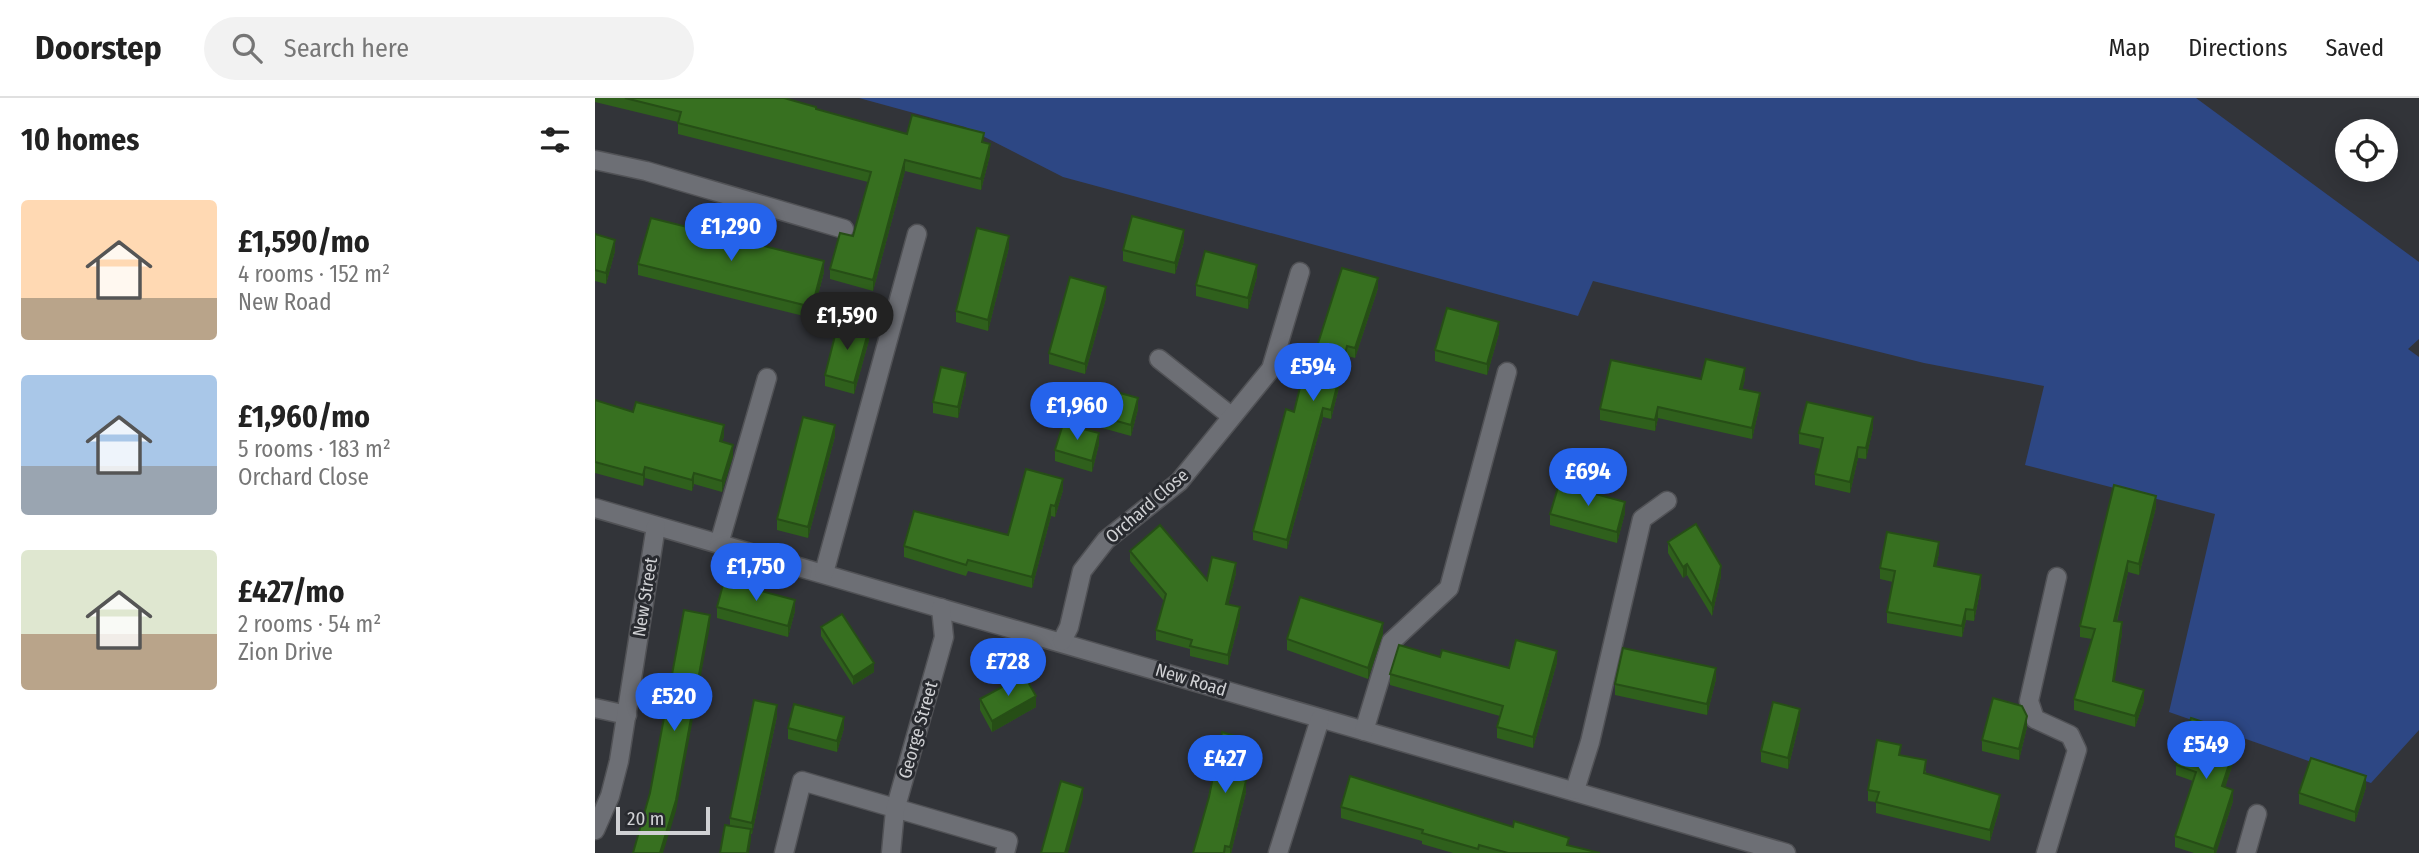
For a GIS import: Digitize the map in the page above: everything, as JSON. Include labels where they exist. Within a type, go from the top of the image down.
[{"type":"street","points":[[595,160],[646,171],[843,229]]},
{"type":"street","points":[[824,573],[917,234]]},
{"type":"street","name":"Orchard Close","points":[[1062,641],[1069,627],[1082,571],[1098,550],[1106,540],[1179,482],[1271,369],[1300,272]]},
{"type":"street","points":[[1159,359],[1231,416]]},
{"type":"street","points":[[1364,731],[1391,642],[1449,588],[1507,372]]},
{"type":"street","points":[[719,544],[767,378]]},
{"type":"street","points":[[1575,790],[1590,741],[1642,519],[1667,501]]},
{"type":"street","name":"New Road","points":[[595,508],[1062,641],[1320,719],[1575,790],[1786,853]]},
{"type":"street","name":"New Street","points":[[595,830],[610,796],[627,715],[656,526]]},
{"type":"street","points":[[2046,853],[2077,750],[2070,735],[2035,719],[2029,701],[2057,577]]},
{"type":"street","name":"George Street","points":[[891,853],[895,810],[944,637],[941,608]]},
{"type":"street","points":[[595,708],[627,715]]},
{"type":"street","points":[[1278,853],[1320,719]]},
{"type":"street","points":[[784,853],[802,781],[1008,841],[1005,853]]},
{"type":"street","points":[[2246,853],[2257,814]]},
{"type":"shaded area","points":[[859,98],[2196,98],[2419,262],[2419,339],[2408,349],[2419,357],[2419,730],[2371,783],[2169,712],[2215,514],[2025,465],[2044,386],[1924,363],[1593,281],[1578,316],[1063,177],[965,127]]},
{"type":"building","points":[[625,98],[784,98],[907,134],[912,115],[984,133],[982,142],[990,144],[981,179],[905,160],[873,280],[830,269],[840,233],[853,236],[871,172],[678,123],[681,112]]},
{"type":"building","points":[[1132,216],[1184,230],[1175,263],[1123,250]]},
{"type":"building","points":[[651,218],[824,261],[812,307],[638,264]]},
{"type":"building","points":[[977,228],[1009,236],[988,320],[956,311]]},
{"type":"building","points":[[595,234],[615,240],[606,273],[595,270]]},
{"type":"building","points":[[1205,251],[1257,265],[1248,298],[1196,285]]},
{"type":"building","points":[[1342,268],[1378,278],[1355,348],[1347,346],[1331,410],[1323,408],[1287,540],[1253,531],[1286,409],[1294,412],[1308,355],[1314,356]]},
{"type":"building","points":[[1070,277],[1106,287],[1085,364],[1049,353]]},
{"type":"building","points":[[1447,308],[1499,322],[1487,364],[1435,350]]},
{"type":"building","points":[[839,320],[869,329],[854,383],[825,375]]},
{"type":"building","points":[[1706,359],[1745,368],[1740,389],[1760,393],[1752,428],[1658,407],[1655,420],[1600,409],[1611,360],[1701,379]]},
{"type":"building","points":[[941,367],[966,373],[958,407],[933,402]]},
{"type":"building","points":[[1102,388],[1138,398],[1131,425],[1095,415]]},
{"type":"building","points":[[595,400],[633,412],[636,402],[724,425],[720,441],[733,445],[722,481],[694,473],[692,480],[645,467],[643,475],[595,462]]},
{"type":"building","points":[[1807,402],[1873,417],[1866,448],[1858,447],[1850,482],[1815,474],[1823,438],[1799,433]]},
{"type":"building","points":[[803,417],[835,425],[808,527],[777,519]]},
{"type":"building","points":[[1063,424],[1099,433],[1092,461],[1055,450]]},
{"type":"building","points":[[1026,469],[1063,479],[1055,506],[1051,505],[1032,577],[968,560],[966,565],[904,546],[914,511],[1008,535]]},
{"type":"building","points":[[1559,484],[1625,502],[1617,532],[1550,514]]},
{"type":"building","points":[[2114,485],[2156,496],[2139,564],[2128,561],[2114,621],[2122,622],[2113,681],[2144,690],[2135,716],[2074,699],[2095,629],[2080,626]]},
{"type":"building","points":[[1696,524],[1721,566],[1712,605],[1687,564],[1683,567],[1668,542]]},
{"type":"building","points":[[1160,525],[1207,580],[1212,557],[1236,563],[1226,604],[1240,607],[1228,655],[1190,646],[1192,640],[1156,630],[1166,594],[1130,551]]},
{"type":"building","points":[[1887,532],[1939,542],[1934,566],[1981,575],[1974,610],[1966,609],[1962,626],[1887,612],[1895,571],[1880,568]]},
{"type":"building","points":[[724,581],[795,600],[788,626],[717,607]]},
{"type":"building","points":[[1300,597],[1383,623],[1368,668],[1287,639]]},
{"type":"building","points":[[684,610],[710,615],[676,800],[660,853],[633,853],[650,793]]},
{"type":"building","points":[[842,614],[874,663],[853,677],[821,627]]},
{"type":"building","points":[[1516,640],[1557,651],[1533,737],[1497,727],[1503,706],[1390,674],[1399,645],[1440,657],[1442,650],[1509,668]]},
{"type":"building","points":[[1623,648],[1716,668],[1707,704],[1615,684]]},
{"type":"building","points":[[1024,675],[1036,696],[992,721],[980,699]]},
{"type":"building","points":[[1993,698],[2022,706],[2027,716],[2019,749],[1982,740]]},
{"type":"building","points":[[754,700],[777,705],[752,823],[730,818]]},
{"type":"building","points":[[1773,702],[1800,709],[1788,758],[1761,751]]},
{"type":"building","points":[[794,704],[844,717],[837,741],[788,728]]},
{"type":"building","points":[[2191,718],[2239,734],[2222,786],[2233,790],[2214,849],[2175,836],[2196,772],[2176,765]]},
{"type":"building","points":[[1222,732],[1255,742],[1243,780],[1246,781],[1230,847],[1225,846],[1224,853],[1193,853],[1209,797]]},
{"type":"building","points":[[1877,740],[1901,745],[1899,755],[1926,760],[1924,773],[2000,795],[1990,830],[1876,802],[1879,792],[1868,790]]},
{"type":"building","points":[[2311,758],[2366,776],[2355,812],[2299,793]]},
{"type":"building","points":[[1350,776],[1513,827],[1514,821],[1569,838],[1567,845],[1600,853],[1508,853],[1479,845],[1478,849],[1422,833],[1423,830],[1341,807]]},
{"type":"building","points":[[1061,781],[1083,788],[1065,853],[1041,853]]},
{"type":"building","points":[[725,825],[751,829],[747,853],[720,853]]}]
